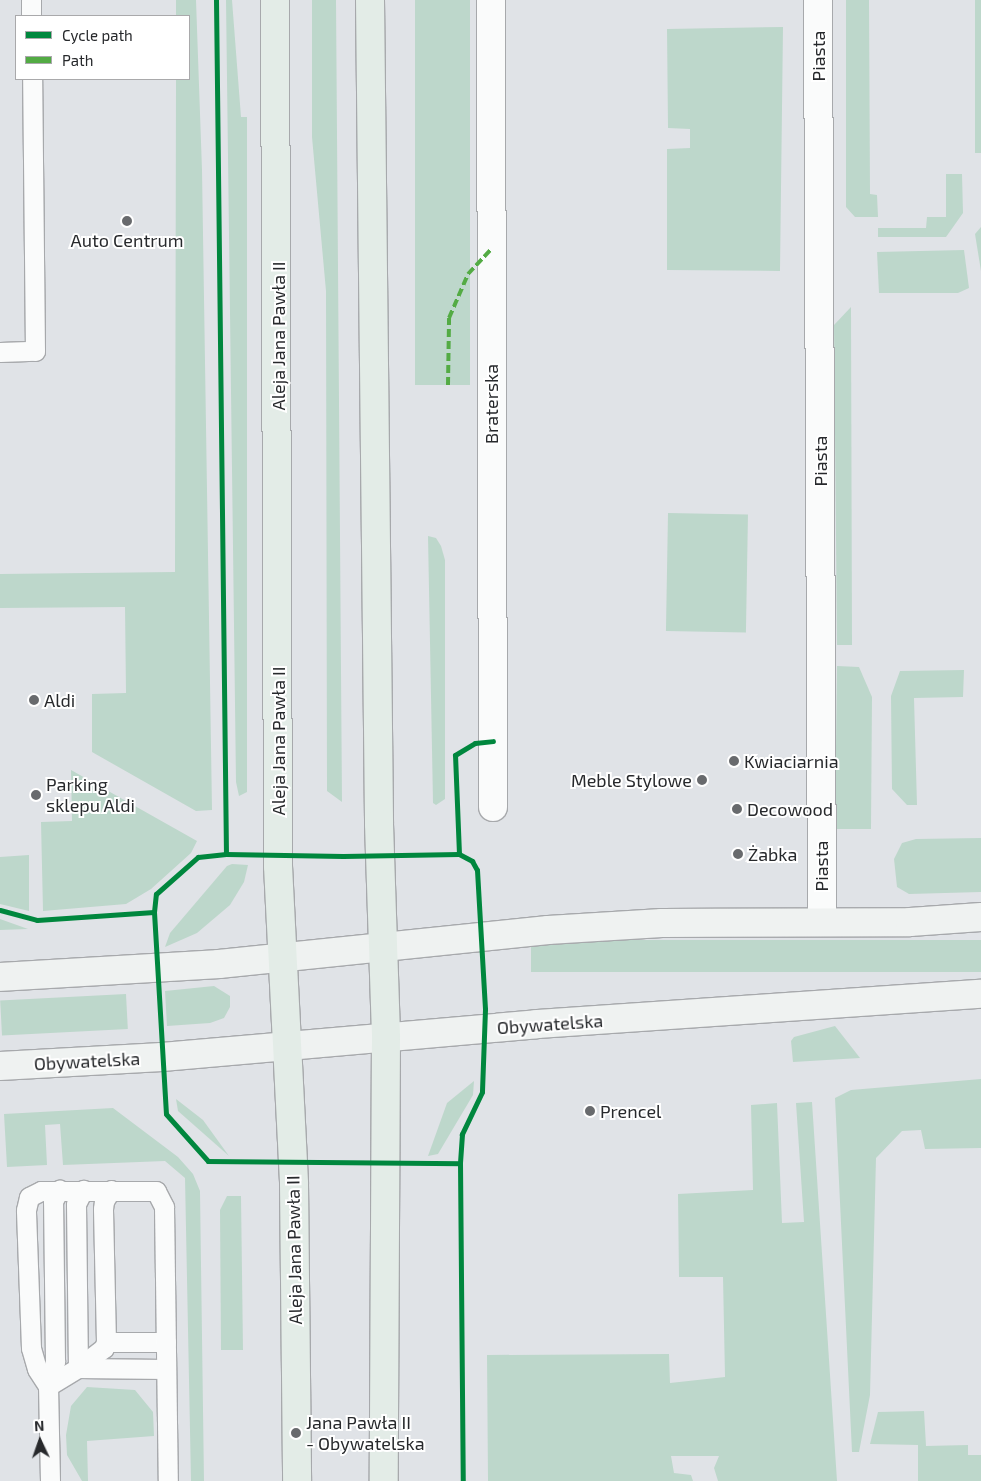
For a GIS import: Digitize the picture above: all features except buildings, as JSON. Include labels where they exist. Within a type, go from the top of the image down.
[{"type":"main road","name":"Aleja Jana Pawła II","points":[[275,0],[278,866],[294,1190],[297,1481]]},
{"type":"main road","points":[[370,0],[382,945],[386,1037],[384,1481]]},
{"type":"main road","points":[[0,977],[220,964],[474,935],[662,923],[822,922],[981,917]]},
{"type":"main road","name":"Obywatelska","points":[[0,1066],[162,1057],[287,1044],[981,994]]},
{"type":"street","name":"Braterska","points":[[490,0],[494,808]]},
{"type":"street","name":"Piasta","points":[[818,0],[822,922]]},
{"type":"lane","points":[[31,0],[31,15]]},
{"type":"lane","points":[[0,352],[35,351],[32,80]]},
{"type":"lane","points":[[48,1386],[38,1369],[30,1348],[26,1210],[29,1197],[41,1191],[149,1189],[162,1198],[168,1481]]},
{"type":"lane","points":[[50,1481],[48,1386],[55,1361],[52,1201],[59,1190]]},
{"type":"lane","points":[[78,1368],[76,1204],[83,1190]]},
{"type":"lane","points":[[48,1386],[78,1368],[104,1348],[106,1342],[103,1209],[104,1201],[111,1190]]},
{"type":"lane","points":[[106,1342],[166,1342]]},
{"type":"lane","points":[[78,1368],[166,1369]]},
{"type":"green space","points":[[176,0],[196,0],[202,170],[212,810],[196,811],[92,752],[92,694],[126,693],[125,607],[0,608],[0,574],[175,572],[176,80],[190,80],[190,15],[176,15]]},
{"type":"green space","points":[[226,0],[232,0],[241,117],[247,117],[247,792],[239,796],[236,782]]},
{"type":"green space","points":[[312,0],[336,0],[342,802],[327,791],[326,291],[312,137]]},
{"type":"green space","points":[[415,0],[470,0],[470,385],[415,385]]},
{"type":"green space","points":[[846,0],[869,0],[870,194],[877,195],[878,217],[855,217],[846,207]]},
{"type":"green space","points":[[975,0],[981,0],[981,153],[975,153]]},
{"type":"green space","points":[[783,27],[780,271],[667,270],[667,149],[690,148],[690,129],[668,128],[667,29]]},
{"type":"green space","points":[[946,174],[962,174],[963,213],[946,237],[878,237],[878,228],[926,228],[927,217],[946,217]]},
{"type":"green space","points":[[981,227],[981,271],[975,234]]},
{"type":"green space","points":[[964,250],[969,288],[958,293],[879,293],[877,252]]},
{"type":"green space","points":[[851,307],[852,645],[837,645],[834,325]]},
{"type":"green space","points":[[668,513],[748,514],[746,632],[666,631]]},
{"type":"green space","points":[[428,536],[436,538],[441,546],[445,560],[445,799],[436,805],[433,803]]},
{"type":"green space","points":[[837,666],[859,667],[872,697],[871,829],[835,829]]},
{"type":"green space","points":[[964,670],[963,697],[914,698],[917,805],[907,805],[892,789],[891,696],[900,671]]},
{"type":"green space","points":[[71,770],[197,841],[191,853],[151,889],[126,904],[43,911],[41,822],[72,821]]},
{"type":"green space","points":[[981,838],[981,892],[909,894],[897,887],[894,859],[902,843],[916,839]]},
{"type":"green space","points":[[29,855],[29,911],[0,904],[0,857]]},
{"type":"green space","points":[[232,864],[248,865],[244,882],[230,905],[197,933],[165,947],[170,933],[227,866]]},
{"type":"green space","points":[[0,919],[28,929],[0,930]]},
{"type":"green space","points":[[531,940],[981,940],[981,972],[531,972]]},
{"type":"green space","points":[[214,986],[230,996],[230,1007],[224,1018],[210,1023],[167,1026],[165,991]]},
{"type":"green space","points":[[126,994],[128,1029],[2,1036],[0,1001]]},
{"type":"green space","points":[[835,1026],[860,1058],[793,1062],[791,1041],[794,1037]]},
{"type":"green space","points":[[981,1079],[981,1148],[925,1149],[921,1130],[902,1131],[876,1158],[870,1395],[859,1452],[852,1452],[835,1098],[851,1090]]},
{"type":"green space","points":[[474,1081],[473,1095],[438,1154],[428,1156],[447,1103]]},
{"type":"green space","points":[[176,1099],[203,1120],[229,1156],[178,1111]]},
{"type":"green space","points":[[812,1102],[837,1481],[718,1481],[714,1468],[719,1456],[671,1456],[674,1473],[691,1475],[693,1481],[488,1481],[487,1355],[669,1354],[670,1383],[725,1377],[723,1277],[679,1277],[678,1194],[753,1190],[751,1105],[777,1103],[782,1223],[804,1222],[796,1103]]},
{"type":"green space","points":[[113,1108],[178,1157],[193,1174],[200,1191],[204,1481],[191,1481],[185,1178],[165,1161],[63,1165],[60,1124],[45,1125],[47,1165],[7,1167],[4,1114]]},
{"type":"green space","points":[[227,1196],[241,1196],[243,1350],[221,1350],[220,1210]]},
{"type":"green space","points":[[87,1387],[135,1390],[153,1412],[154,1436],[87,1441],[88,1481],[82,1481],[67,1455],[66,1435],[71,1406]]},
{"type":"green space","points":[[924,1411],[926,1446],[968,1445],[968,1455],[981,1455],[981,1481],[918,1481],[918,1445],[870,1444],[878,1412]]},
{"type":"marked path","points":[[448,385],[449,318],[468,274],[491,249]]},
{"type":"cycle path","points":[[216,0],[226,854],[343,856],[459,854],[472,861],[477,870],[485,1009],[482,1092],[462,1134],[460,1163],[463,1481]]},
{"type":"cycle path","points":[[459,854],[455,755],[475,743],[493,741]]},
{"type":"cycle path","points":[[0,910],[37,920],[154,912],[156,894],[198,857],[226,854]]},
{"type":"cycle path","points":[[154,912],[166,1114],[208,1161],[460,1163]]},
{"type":"place","name":"Auto Centrum","points":[[127,221]]},
{"type":"place","name":"Aldi","points":[[34,700]]},
{"type":"place","name":"Kwiaciarnia","points":[[734,761]]},
{"type":"place","name":"Meble Stylowe","points":[[702,780]]},
{"type":"place","name":"Parking sklepu Aldi","points":[[36,795]]},
{"type":"place","name":"Decowood","points":[[737,809]]},
{"type":"place","name":"Żabka","points":[[738,854]]},
{"type":"place","name":"Prencel","points":[[590,1111]]},
{"type":"place","name":"Jana Pawła II - Obywatelska","points":[[296,1433]]}]
